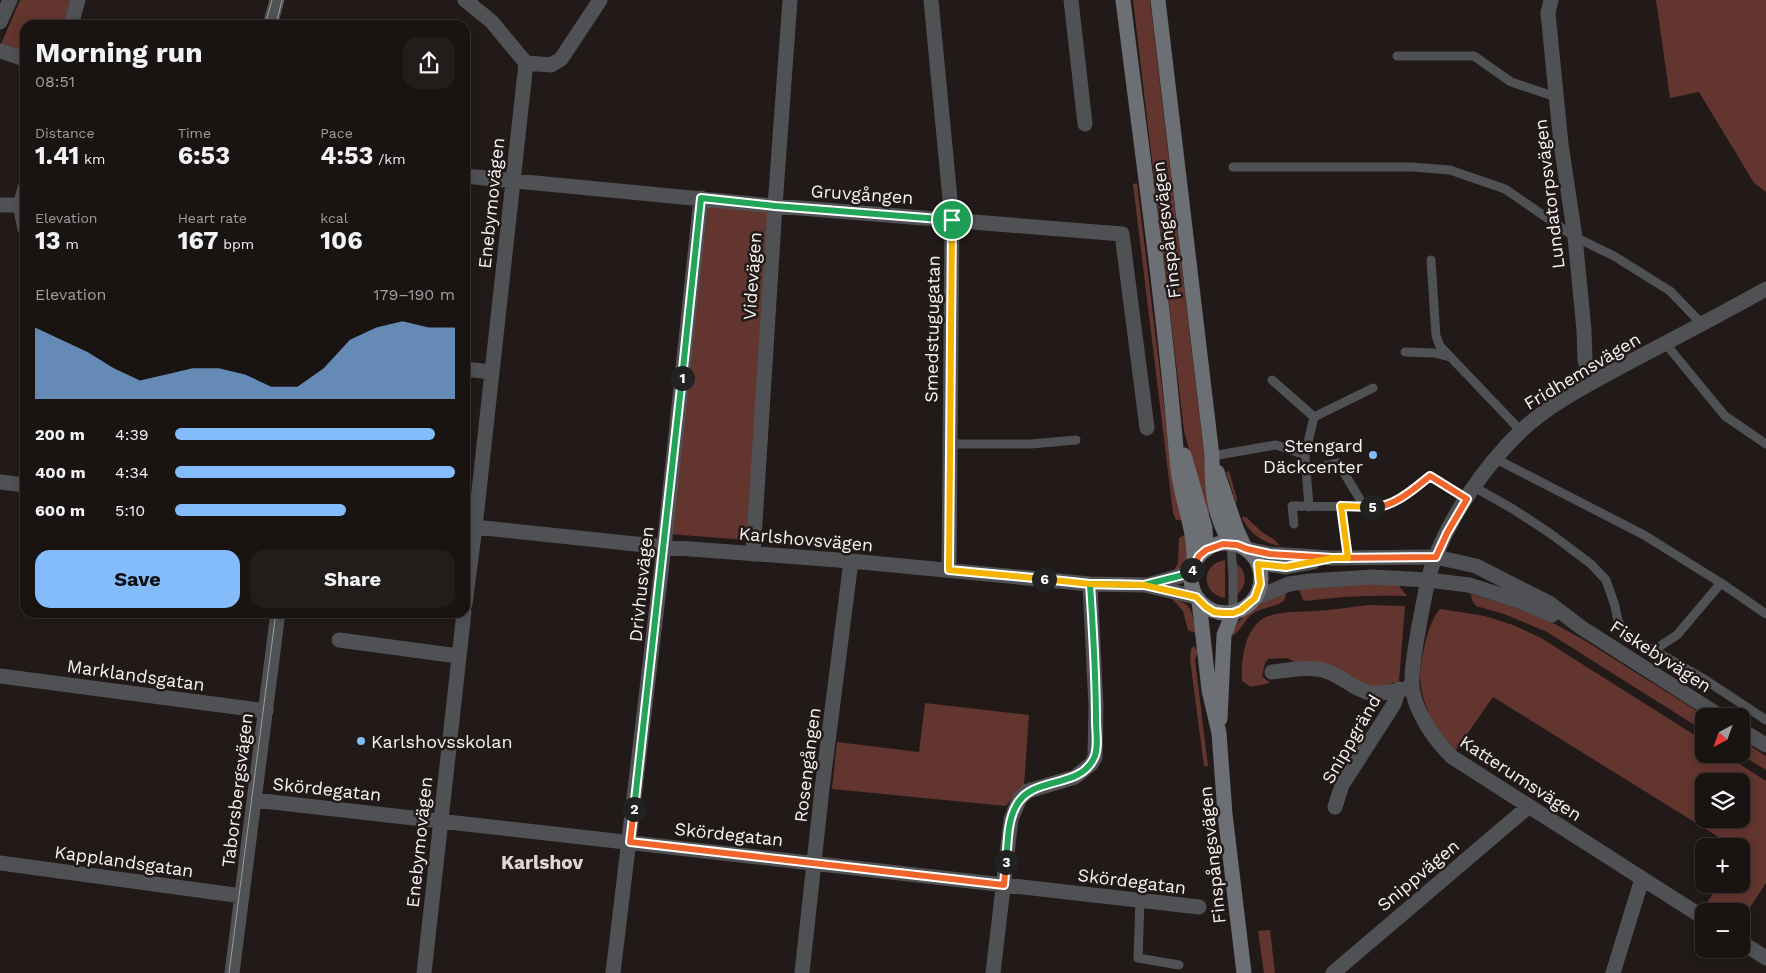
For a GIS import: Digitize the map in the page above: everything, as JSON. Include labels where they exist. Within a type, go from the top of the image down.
[{"type":"main road","name":"Finspångsvägen","points":[[1124,0],[1173,412],[1179,484],[1194,541],[1191,581],[1197,599],[1210,690],[1219,733],[1225,814],[1244,973]]},
{"type":"main road","name":"Finspångsvägen","points":[[1158,0],[1212,456],[1214,503],[1222,529],[1258,564]]},
{"type":"main road","name":"Finspångsvägen","points":[[1173,412],[1205,528],[1206,550]]},
{"type":"main road","points":[[1193,568],[1206,550],[1214,546],[1241,547]]},
{"type":"main road","points":[[1197,599],[1214,612],[1233,613],[1241,610],[1255,598],[1260,584],[1258,564]]},
{"type":"main road","name":"Finspångsvägen","points":[[1219,733],[1223,690],[1224,643],[1226,629],[1233,613]]},
{"type":"street","points":[[0,22],[10,0]]},
{"type":"street","points":[[72,20],[78,0]]},
{"type":"street","points":[[271,20],[277,0]]},
{"type":"street","points":[[466,0],[491,21],[526,63],[551,65],[561,59],[600,0]]},
{"type":"street","name":"Videvägen","points":[[753,554],[790,0]]},
{"type":"street","name":"Smedstugugatan","points":[[930,0],[952,220],[949,570]]},
{"type":"street","points":[[1071,0],[1084,124]]},
{"type":"street","name":"Lundatorpsvägen","points":[[1550,0],[1548,14],[1570,215],[1575,237],[1584,330],[1584,360],[1591,383]]},
{"type":"street","points":[[0,52],[20,58]]},
{"type":"street","name":"Enebymovägen","points":[[470,527],[491,372],[526,63]]},
{"type":"street","name":"Gruvgången","points":[[470,177],[775,206],[1122,234],[1147,428]]},
{"type":"street","name":"Drivhusvägen","points":[[614,973],[664,547],[701,198]]},
{"type":"street","points":[[0,206],[20,205]]},
{"type":"street","name":"Fridhemsvägen","points":[[1428,580],[1447,533],[1470,493],[1481,476],[1521,431],[1544,413],[1591,383],[1766,289]]},
{"type":"street","points":[[470,370],[491,372]]},
{"type":"street","points":[[0,482],[20,484]]},
{"type":"street","name":"Karlshovsvägen","points":[[470,527],[664,547],[851,561],[1090,584],[1144,585],[1197,599]]},
{"type":"street","name":"Fiskebyvägen","points":[[1241,547],[1270,554],[1332,558],[1436,557],[1456,561],[1487,572],[1549,603],[1582,628],[1707,708]]},
{"type":"street","name":"Fiskebyvägen","points":[[1258,564],[1286,567],[1332,558]]},
{"type":"street","name":"Rosengången","points":[[802,973],[851,561]]},
{"type":"street","name":"Karlshovsvägen","points":[[1144,585],[1193,568]]},
{"type":"street","name":"Fiskebyvägen","points":[[1255,598],[1289,584],[1310,581],[1373,577],[1428,580],[1469,585],[1522,602],[1582,628]]},
{"type":"street","name":"Katterumsvägen","points":[[1428,580],[1413,671],[1406,688],[1441,746],[1465,767],[1695,912]]},
{"type":"street","points":[[993,973],[1011,819],[1020,798],[1028,791],[1076,777],[1091,764],[1095,757],[1096,707],[1090,584]]},
{"type":"street","name":"Taborsbergsvägen","points":[[232,973],[277,618]]},
{"type":"street","name":"Enebymovägen","points":[[424,973],[463,618]]},
{"type":"street","points":[[339,640],[458,656]]},
{"type":"street","name":"Snippgränd","points":[[1272,672],[1316,668],[1329,672],[1370,693],[1382,694],[1406,688]]},
{"type":"street","name":"Marklandsgatan","points":[[0,676],[266,711]]},
{"type":"street","name":"Snippgränd","points":[[1335,807],[1342,785],[1406,688]]},
{"type":"street","points":[[1750,735],[1766,745]]},
{"type":"street","name":"Skördegatan","points":[[254,800],[1199,907]]},
{"type":"street","name":"Snippvägen","points":[[1333,973],[1528,807]]},
{"type":"street","name":"Kapplandsgatan","points":[[0,863],[242,896]]},
{"type":"street","points":[[1612,973],[1642,879]]},
{"type":"street","points":[[1750,948],[1766,958]]},
{"type":"lane","points":[[1397,56],[1474,56],[1511,82],[1556,97]]},
{"type":"lane","points":[[1233,167],[1412,167],[1450,170],[1505,189],[1575,237],[1614,256],[1670,291],[1702,324]]},
{"type":"lane","points":[[1431,260],[1436,336],[1440,346],[1521,431]]},
{"type":"lane","points":[[1665,343],[1725,416],[1764,439]]},
{"type":"lane","points":[[1405,352],[1434,353],[1450,357]]},
{"type":"lane","points":[[1272,380],[1314,417]]},
{"type":"lane","points":[[1314,417],[1372,388]]},
{"type":"lane","points":[[1309,507],[1305,455],[1314,417]]},
{"type":"lane","points":[[950,444],[1031,444],[1076,440]]},
{"type":"lane","points":[[1212,456],[1276,445],[1305,455]]},
{"type":"lane","points":[[1496,459],[1644,535],[1721,583],[1766,614]]},
{"type":"lane","points":[[1306,470],[1338,463],[1364,506]]},
{"type":"lane","points":[[1294,524],[1292,506],[1376,507],[1393,502],[1430,476],[1513,509],[1591,564],[1606,580],[1618,621],[1629,636],[1704,680],[1766,720]]},
{"type":"lane","points":[[1341,506],[1348,558]]},
{"type":"lane","points":[[1233,613],[1233,577],[1241,547]]},
{"type":"lane","points":[[1654,650],[1677,635],[1721,583]]},
{"type":"lane","points":[[1140,900],[1138,958],[1179,965]]},
{"type":"shaded area","points":[[20,0],[71,0],[65,20],[20,20],[20,50],[1,44]]},
{"type":"shaded area","points":[[1133,0],[1150,0],[1211,513],[1207,514],[1184,431]]},
{"type":"shaded area","points":[[1656,0],[1766,0],[1766,192],[1754,183],[1699,92],[1670,98]]},
{"type":"shaded area","points":[[1137,183],[1172,471],[1183,520],[1176,520],[1173,513],[1133,184]]},
{"type":"shaded area","points":[[708,205],[768,211],[747,540],[669,534]]},
{"type":"shaded area","points":[[1229,471],[1237,499],[1236,503],[1226,472]]},
{"type":"shaded area","points":[[1242,517],[1246,517],[1280,546],[1268,543],[1258,537],[1245,524]]},
{"type":"shaded area","points":[[1187,534],[1188,557],[1183,566],[1173,572],[1178,563],[1179,538]]},
{"type":"shaded area","points":[[1225,560],[1225,598],[1211,591],[1207,579],[1211,567]]},
{"type":"shaded area","points":[[1236,563],[1243,571],[1245,579],[1240,592],[1236,596]]},
{"type":"shaded area","points":[[1391,583],[1399,586],[1407,596],[1356,596],[1306,601],[1303,600],[1298,588]]},
{"type":"shaded area","points":[[1285,592],[1284,601],[1254,613],[1231,636],[1240,620],[1246,614]]},
{"type":"shaded area","points":[[1471,594],[1522,610],[1555,624],[1584,640],[1695,710],[1695,725],[1547,632],[1504,614],[1476,606]]},
{"type":"shaded area","points":[[1170,597],[1183,603],[1190,609],[1196,633],[1188,630],[1183,611]]},
{"type":"shaded area","points":[[1368,605],[1405,606],[1399,681],[1378,688],[1300,665],[1287,658],[1268,659],[1265,663],[1262,676],[1270,683],[1251,687],[1242,681],[1243,655],[1248,637],[1257,623],[1264,618],[1282,613]]},
{"type":"shaded area","points":[[1440,609],[1485,616],[1513,625],[1541,638],[1695,735],[1695,763],[1738,763],[1766,781],[1766,883],[1750,907],[1750,903],[1707,903],[1713,893],[1750,893],[1750,838],[1720,838],[1704,828],[1750,828],[1750,773],[1695,773],[1695,822],[1493,697],[1456,750],[1439,731],[1429,715],[1421,688],[1422,659],[1432,622]]},
{"type":"shaded area","points":[[1194,646],[1198,651],[1195,660],[1208,766],[1204,766],[1190,659],[1191,649]]},
{"type":"shaded area","points":[[925,703],[1029,715],[1024,785],[1006,806],[832,789],[837,742],[919,752]]},
{"type":"shaded area","points":[[1750,746],[1766,756],[1766,770],[1750,760]]},
{"type":"shaded area","points":[[1270,930],[1275,973],[1264,973],[1258,931]]},
{"type":"tram line","points":[[266,20],[272,0]]},
{"type":"tram line","points":[[277,20],[282,0]]},
{"type":"tram line","points":[[229,973],[275,618]]},
{"type":"place","name":"Stengard Däckcenter","points":[[1373,455]]},
{"type":"place","name":"Karlshovsskolan","points":[[361,741]]},
{"type":"district","name":"Karlshov","points":[[542,862]]},
{"type":"route","points":[[952,220],[775,206],[701,198],[630,842],[1004,885],[1011,819],[1020,798],[1028,791],[1076,777],[1091,764],[1095,757],[1096,707],[1090,584],[1144,585],[1180,577],[1191,573],[1199,556],[1206,550],[1223,544],[1237,545],[1270,554],[1332,558],[1397,557],[1436,557],[1447,533],[1467,499],[1430,476],[1393,502],[1376,507],[1341,506],[1348,558],[1332,558],[1286,567],[1258,564],[1260,584],[1255,598],[1241,610],[1233,613],[1214,612],[1196,597],[1144,585],[1090,584],[949,570],[952,220]]}]
